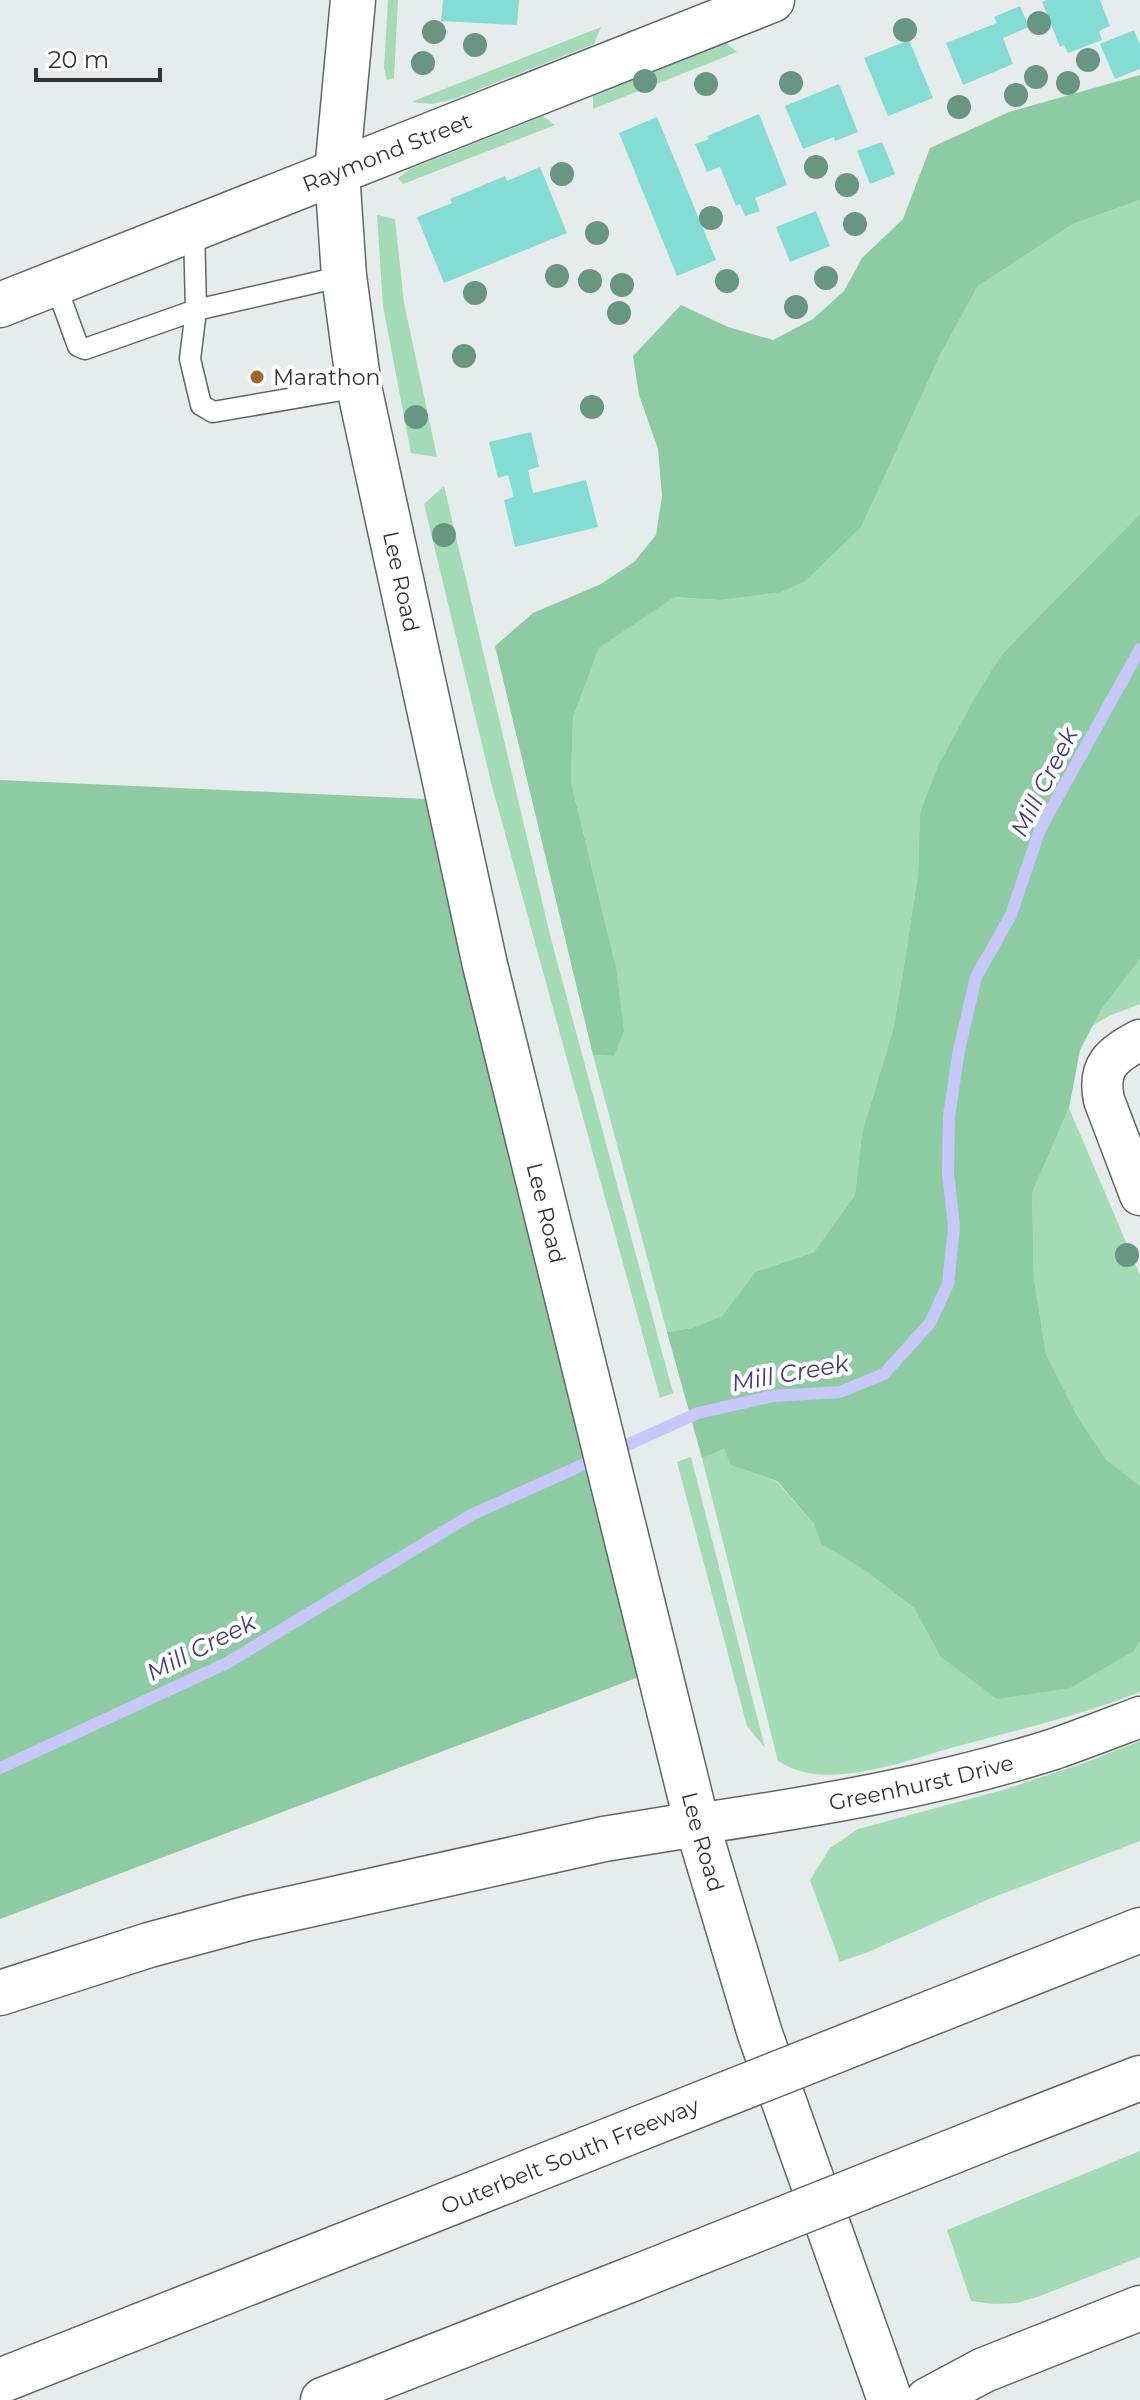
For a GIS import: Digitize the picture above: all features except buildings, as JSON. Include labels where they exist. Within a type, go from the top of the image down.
[{"type":"main road","name":"Lee Road","points":[[353,0],[337,172],[344,276],[359,387],[485,965],[697,1824],[760,2034],[890,2400]]},
{"type":"main road","name":"Raymond Street","points":[[0,305],[772,0]]},
{"type":"main road","points":[[0,1993],[149,1945],[249,1918],[604,1839],[697,1824]]},
{"type":"main road","name":"Outerbelt South Freeway","points":[[0,2381],[1140,1930]]},
{"type":"main road","points":[[323,2400],[1140,2078]]},
{"type":"main road","points":[[928,2400],[984,2370],[1140,2308]]},
{"type":"street","points":[[1140,1040],[1117,1053],[1103,1069],[1102,1088],[1140,1195]]},
{"type":"street","name":"Greenhurst Drive","points":[[697,1824],[811,1807],[913,1787],[1054,1749],[1140,1717]]},
{"type":"lane","points":[[194,227],[196,310],[190,359],[201,405],[213,412],[359,387]]},
{"type":"lane","points":[[55,283],[78,346],[85,349],[196,310],[344,276]]},
{"type":"green space","points":[[388,0],[398,0],[394,78],[387,80],[384,68]]},
{"type":"green space","points":[[601,27],[594,44],[457,98],[432,104],[411,102]]},
{"type":"green space","points":[[726,43],[737,52],[593,109],[593,96]]},
{"type":"green space","points":[[1140,75],[1140,200],[1073,224],[978,286],[940,355],[861,527],[805,581],[781,592],[718,600],[675,597],[599,648],[573,718],[571,782],[616,967],[624,1031],[614,1056],[593,1055],[495,646],[533,613],[601,584],[634,562],[656,535],[662,496],[658,449],[639,395],[633,356],[681,305],[728,327],[773,340],[813,319],[844,291],[862,258],[903,219],[930,148],[1009,112]]},
{"type":"green space","points":[[543,116],[555,125],[403,184],[398,178],[410,169]]},
{"type":"green space","points":[[1140,200],[1140,514],[1003,653],[920,813],[918,874],[893,1030],[862,1133],[855,1195],[814,1252],[755,1272],[722,1316],[692,1328],[667,1332],[593,1055],[614,1056],[616,967],[571,782],[573,718],[599,648],[675,597],[718,600],[900,439],[940,355],[978,286],[1073,224]]},
{"type":"green space","points":[[377,215],[395,219],[404,303],[437,457],[411,453],[383,306]]},
{"type":"green space","points":[[444,486],[550,935],[673,1393],[660,1398],[492,786],[424,504]]},
{"type":"green space","points":[[1140,514],[1140,959],[1101,1010],[1080,1050],[1069,1108],[1032,1193],[1034,1278],[1046,1354],[1079,1419],[1106,1460],[1140,1486],[1140,1642],[1134,1651],[1070,1688],[997,1699],[940,1656],[914,1608],[866,1571],[821,1544],[814,1524],[777,1481],[731,1465],[724,1449],[702,1458],[667,1332],[692,1328],[722,1316],[755,1272],[814,1252],[855,1195],[862,1133],[893,1030],[918,874],[920,813],[938,766],[1003,653]]},
{"type":"green space","points":[[0,780],[449,800],[657,1670],[0,1919]]},
{"type":"green space","points":[[1140,959],[1140,1004],[1092,1026],[1101,1010]]},
{"type":"green space","points":[[1069,1108],[1140,1275],[1140,1486],[1106,1461],[1079,1419],[1046,1354],[1034,1278],[1032,1193]]},
{"type":"green space","points":[[724,1449],[732,1465],[776,1481],[814,1524],[821,1544],[866,1571],[914,1608],[940,1656],[1134,1651],[1140,1642],[1140,1692],[1070,1716],[871,1770],[817,1774],[794,1769],[778,1761],[702,1458]]},
{"type":"green space","points":[[691,1457],[765,1748],[747,1726],[677,1462]]},
{"type":"green space","points":[[1140,1741],[1140,1841],[989,1899],[840,1962],[810,1880],[830,1848],[858,1829],[1003,1790]]},
{"type":"green space","points":[[1140,2151],[1140,2257],[1017,2303],[971,2301],[947,2230]]},
{"type":"waterway","name":"Mill Creek","points":[[0,1768],[227,1663],[471,1515],[698,1413],[773,1396],[840,1392],[884,1374],[930,1323],[948,1284],[954,1227],[948,1173],[949,1116],[959,1050],[976,977],[1011,915],[1040,829],[1140,649]]},
{"type":"place","name":"Marathon","points":[[257,377]]}]
